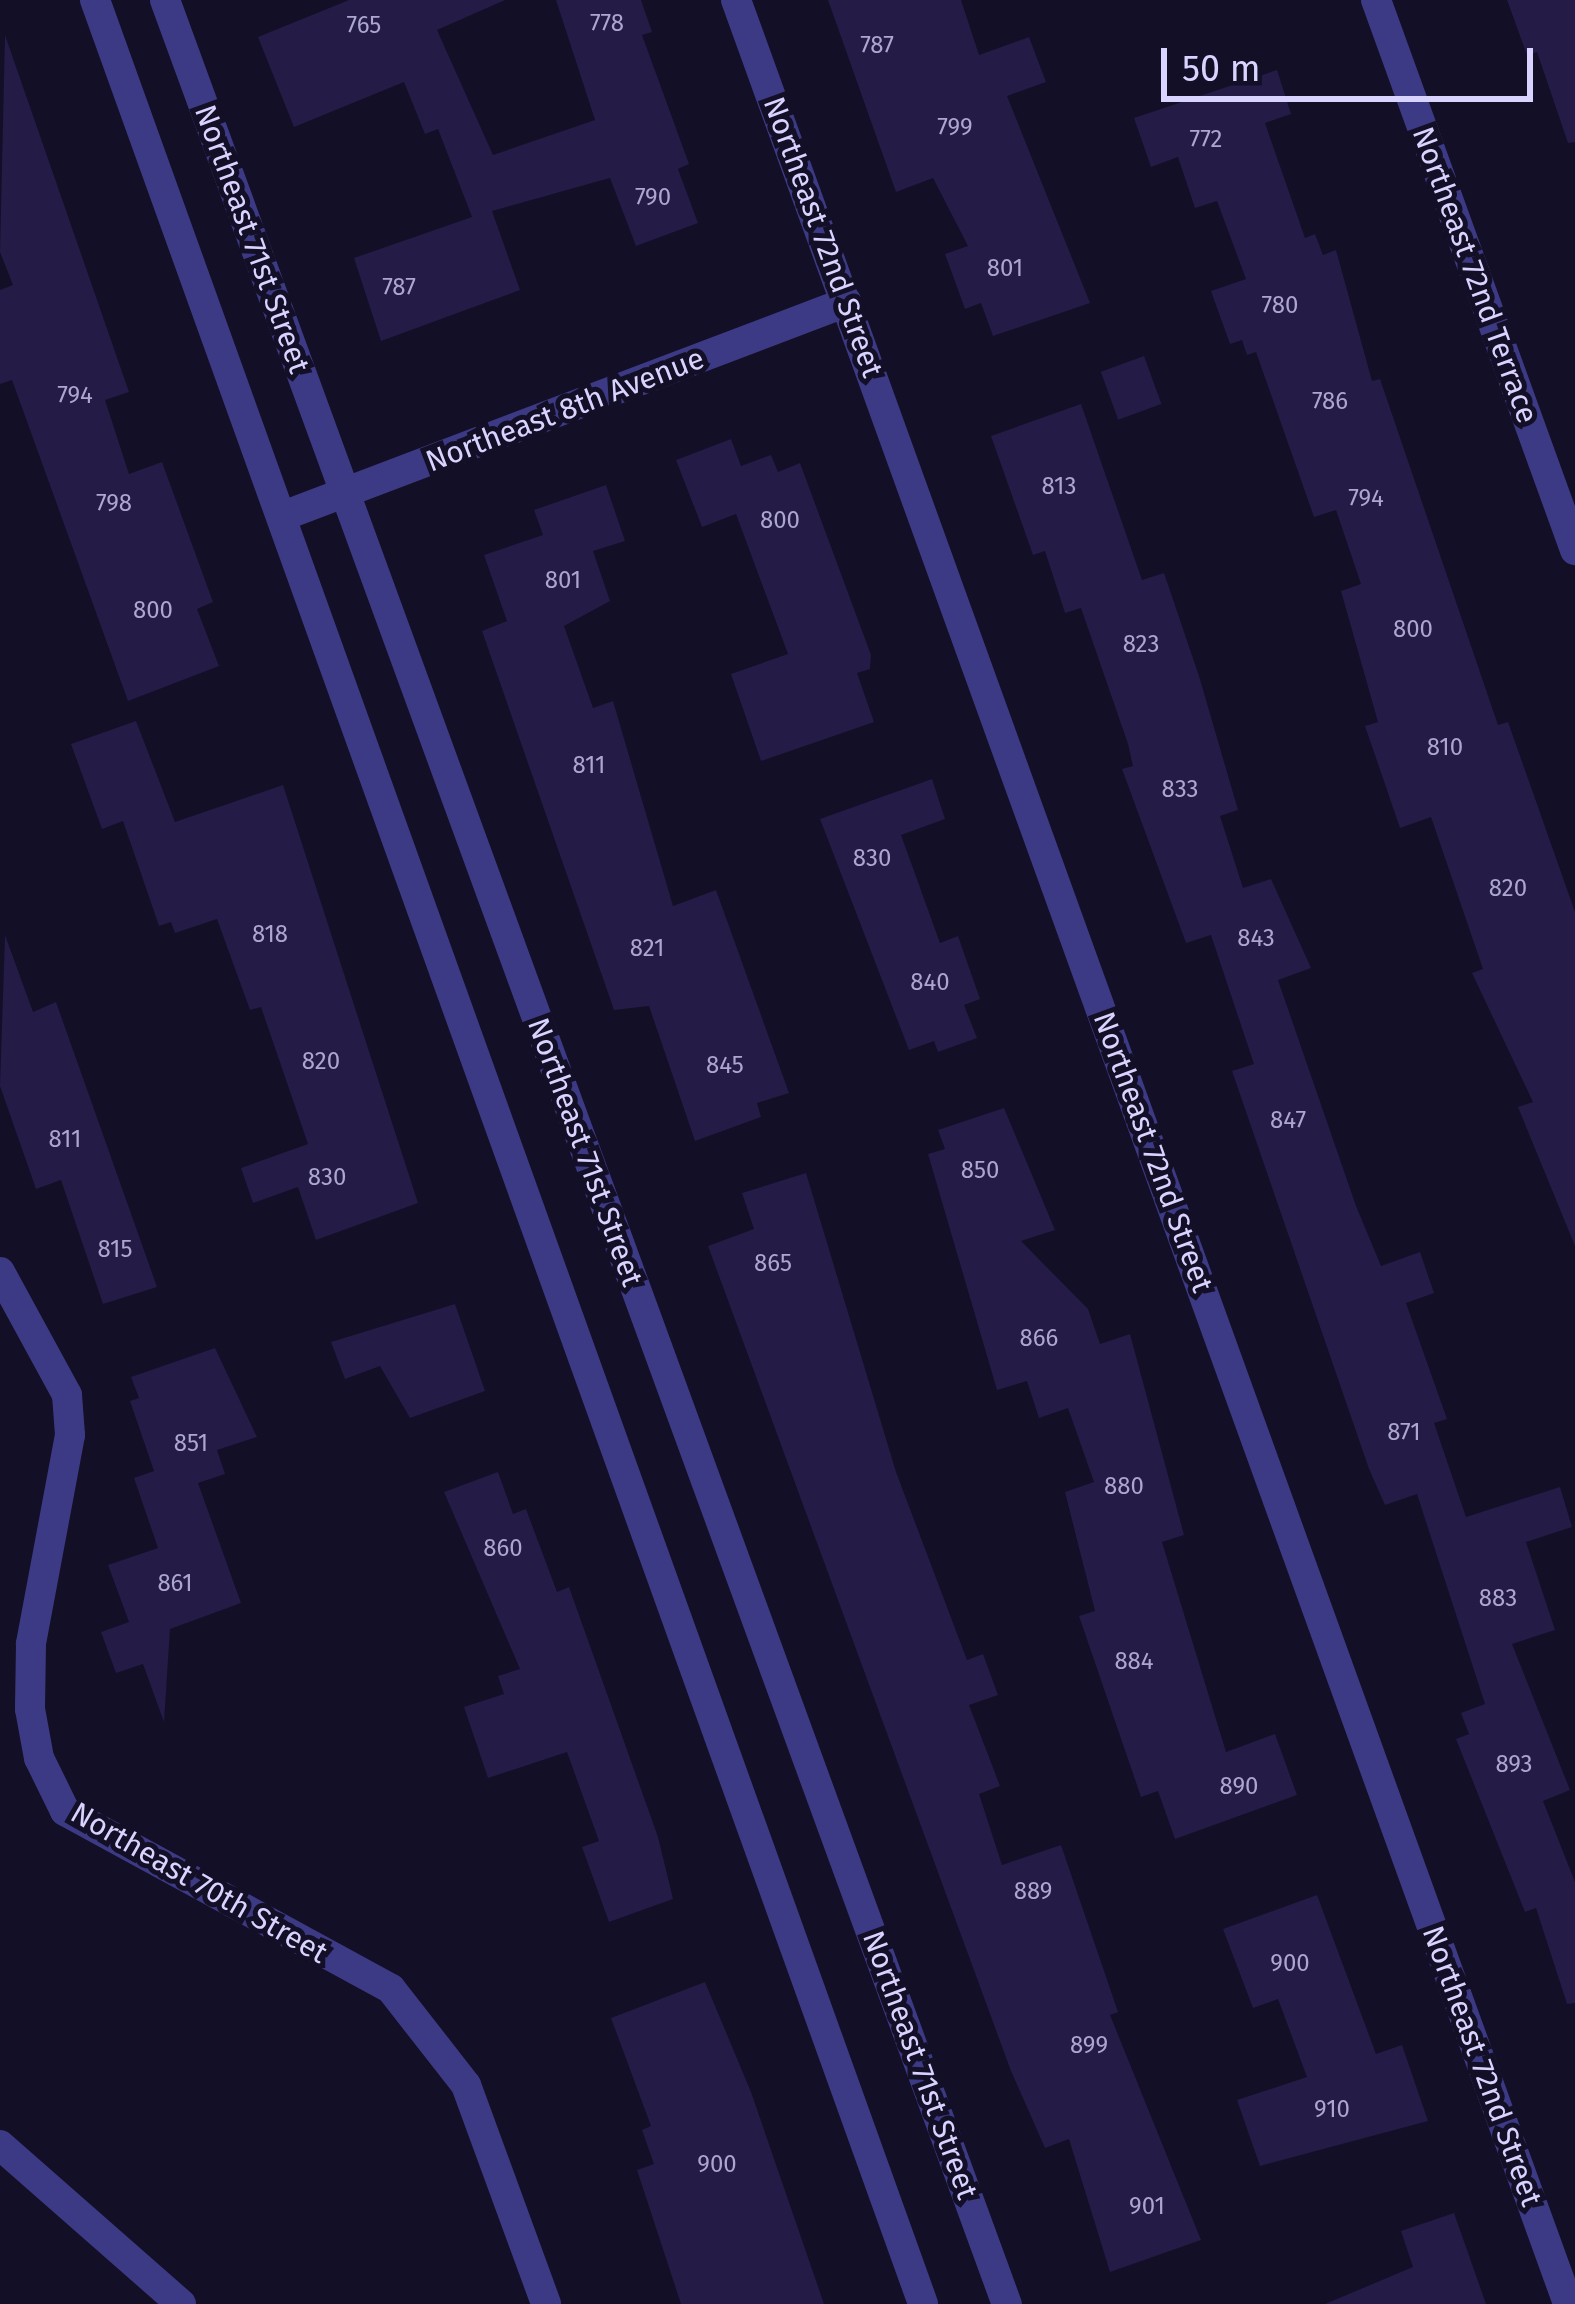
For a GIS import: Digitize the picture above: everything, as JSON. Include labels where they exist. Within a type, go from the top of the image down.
[{"type":"street","points":[[94,0],[923,2304]]},
{"type":"street","name":"Northeast 71st Street","points":[[165,0],[1007,2304]]},
{"type":"street","name":"Northeast 72nd Street","points":[[736,0],[1568,2304]]},
{"type":"street","name":"Northeast 72nd Terrace","points":[[1376,0],[1572,532]]},
{"type":"street","name":"Northeast 8th Avenue","points":[[283,516],[847,302]]},
{"type":"street","name":"Northeast 70th Street","points":[[0,1272],[67,1395],[70,1435],[31,1644],[30,1709],[39,1758],[64,1810],[391,1989],[466,2085],[546,2304]]},
{"type":"street","points":[[0,2145],[181,2304]]},
{"type":"building","points":[[349,0],[505,0],[437,30],[493,155],[595,120],[556,0],[641,0],[652,32],[642,35],[689,164],[678,169],[698,223],[636,246],[610,178],[492,211],[520,290],[381,341],[354,258],[472,217],[438,129],[425,134],[404,82],[294,127],[258,37]]},
{"type":"building","points":[[828,0],[961,0],[979,55],[1029,37],[1046,82],[1007,96],[1090,303],[993,336],[981,303],[965,309],[945,254],[968,246],[933,178],[896,192]]},
{"type":"building","points":[[1507,0],[1575,0],[1575,142],[1568,143],[1537,52],[1527,55]]},
{"type":"building","points":[[5,35],[129,392],[105,400],[129,474],[162,462],[213,602],[197,609],[219,666],[128,701],[12,380],[0,384],[0,290],[13,285],[0,252]]},
{"type":"building","points":[[1277,70],[1291,114],[1265,123],[1305,238],[1315,234],[1323,255],[1336,250],[1372,381],[1380,379],[1498,725],[1508,722],[1575,912],[1575,1246],[1518,1107],[1533,1102],[1472,973],[1483,969],[1431,817],[1400,828],[1365,726],[1378,722],[1341,591],[1361,584],[1336,510],[1314,517],[1256,352],[1247,355],[1242,340],[1230,344],[1211,291],[1246,279],[1217,201],[1195,208],[1178,157],[1151,167],[1134,118]]},
{"type":"building","points":[[1144,356],[1161,404],[1118,420],[1101,372]]},
{"type":"building","points":[[1081,404],[1142,580],[1164,573],[1199,676],[1238,810],[1220,816],[1243,888],[1271,879],[1311,968],[1278,980],[1356,1206],[1381,1266],[1420,1252],[1434,1293],[1406,1303],[1447,1419],[1434,1423],[1466,1517],[1560,1487],[1572,1527],[1526,1542],[1555,1630],[1512,1644],[1570,1790],[1543,1801],[1575,1882],[1575,2003],[1567,2004],[1536,1908],[1525,1912],[1456,1739],[1469,1734],[1461,1713],[1485,1704],[1417,1494],[1385,1505],[1369,1469],[1232,1071],[1254,1064],[1211,935],[1186,943],[1122,769],[1133,766],[1128,744],[1081,608],[1065,613],[1045,551],[1033,555],[991,436]]},
{"type":"building","points":[[731,439],[741,466],[771,455],[778,472],[800,463],[871,655],[870,669],[857,673],[874,722],[761,761],[731,674],[788,654],[736,514],[702,527],[676,460]]},
{"type":"building","points":[[606,485],[625,541],[593,551],[610,601],[564,626],[593,708],[613,701],[673,906],[716,890],[789,1093],[757,1103],[761,1117],[695,1141],[649,1006],[614,1010],[482,631],[507,621],[484,555],[543,535],[534,510]]},
{"type":"building","points":[[136,721],[175,822],[283,785],[418,1203],[316,1240],[298,1187],[253,1203],[241,1168],[308,1144],[261,1007],[250,1010],[217,919],[175,933],[171,922],[159,926],[123,821],[102,829],[71,744]]},
{"type":"building","points":[[932,779],[945,819],[901,835],[940,943],[958,936],[980,999],[964,1005],[977,1038],[938,1052],[934,1041],[909,1050],[820,819]]},
{"type":"building","points":[[5,935],[33,1012],[56,1002],[157,1287],[103,1304],[61,1180],[36,1189],[0,1086]]},
{"type":"building","points":[[1004,1108],[1055,1230],[1021,1241],[1088,1309],[1100,1344],[1130,1334],[1184,1535],[1162,1542],[1226,1752],[1275,1734],[1297,1795],[1175,1839],[1158,1791],[1141,1797],[1079,1616],[1095,1611],[1065,1492],[1094,1482],[1068,1408],[1039,1418],[1027,1381],[997,1390],[928,1154],[945,1149],[938,1130]]},
{"type":"building","points":[[806,1173],[896,1472],[967,1660],[983,1654],[998,1695],[969,1705],[1000,1786],[979,1794],[1002,1865],[1061,1845],[1118,2012],[1110,2015],[1201,2240],[1110,2272],[1069,2139],[1045,2148],[1011,2071],[708,1246],[754,1229],[742,1193]]},
{"type":"building","points":[[455,1304],[485,1391],[410,1418],[380,1366],[345,1379],[331,1342]]},
{"type":"building","points":[[215,1348],[257,1437],[217,1450],[225,1474],[198,1483],[241,1603],[170,1629],[164,1722],[143,1664],[116,1673],[101,1632],[129,1622],[108,1565],[158,1548],[134,1478],[154,1471],[130,1401],[139,1398],[131,1377]]},
{"type":"building","points":[[498,1472],[513,1514],[526,1509],[557,1592],[569,1587],[658,1837],[673,1899],[609,1922],[582,1847],[599,1841],[567,1752],[488,1778],[464,1707],[504,1694],[498,1676],[520,1669],[444,1492]]},
{"type":"building","points":[[1317,1895],[1376,2054],[1402,2045],[1428,2121],[1260,2166],[1237,2100],[1307,2077],[1278,1999],[1253,2008],[1223,1929]]},
{"type":"building","points":[[705,1982],[751,2092],[824,2304],[681,2304],[637,2170],[654,2164],[642,2130],[651,2126],[611,2018]]},
{"type":"building","points":[[1454,2213],[1486,2304],[1325,2304],[1413,2267],[1401,2231]]}]
